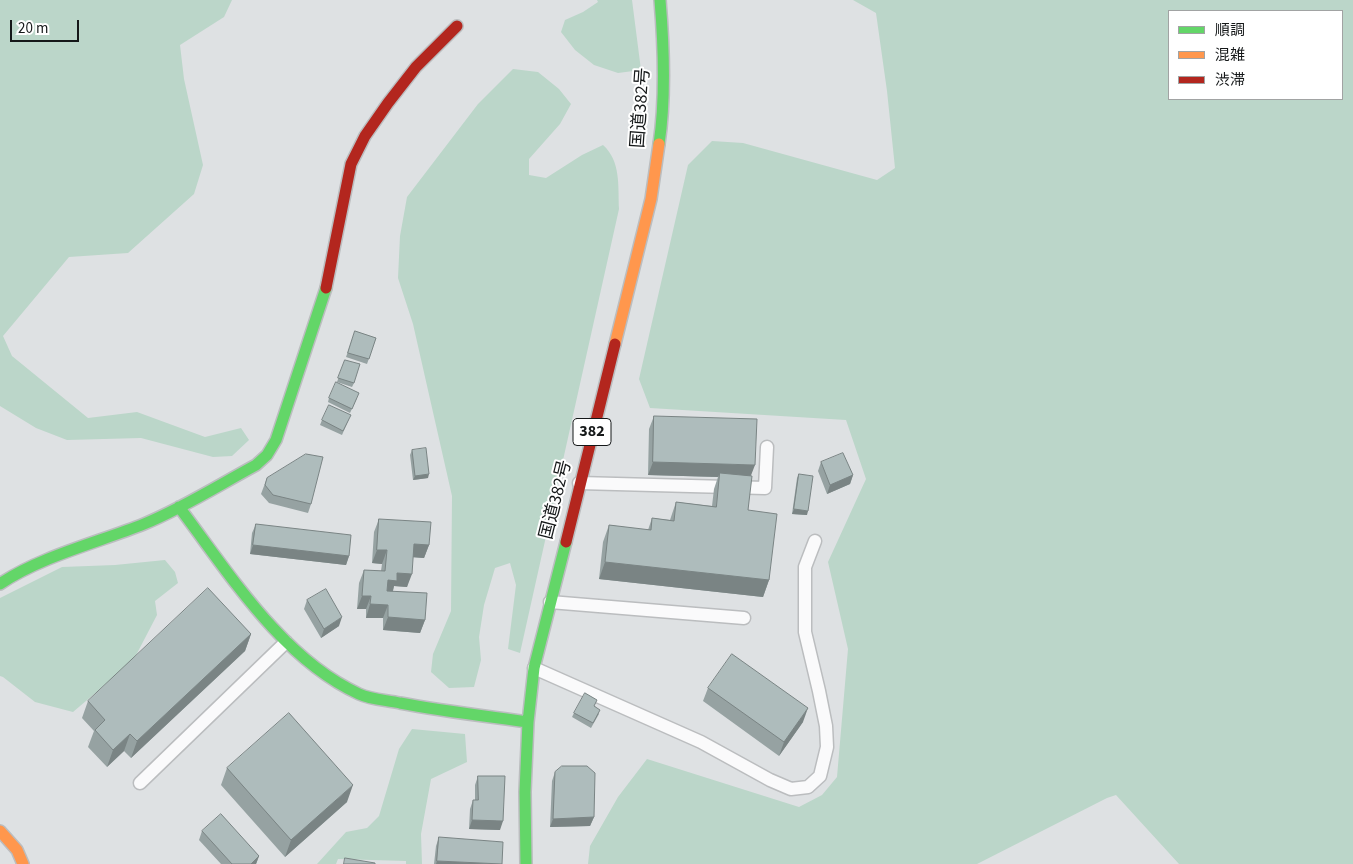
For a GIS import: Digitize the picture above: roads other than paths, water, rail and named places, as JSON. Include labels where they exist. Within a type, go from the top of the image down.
[{"type":"main road","name":"国道382号","points":[[526,864],[525,792],[528,722],[534,668],[651,199],[662,122],[664,36],[660,0]]},
{"type":"main road","points":[[0,584],[22,571],[179,507],[256,465],[267,455],[276,440],[328,284],[351,164],[365,136],[388,103],[416,67],[457,26]]},
{"type":"main road","points":[[179,507],[262,616],[286,642],[334,681],[361,695],[430,709],[528,722]]},
{"type":"main road","points":[[0,831],[12,844],[22,859],[23,864]]},
{"type":"lane","points":[[579,483],[765,488],[767,447]]},
{"type":"lane","points":[[534,668],[701,742],[770,780],[791,789],[808,787],[820,776],[827,747],[826,726],[805,632],[805,567],[815,541]]},
{"type":"lane","points":[[550,602],[744,618]]},
{"type":"lane","points":[[140,783],[286,642]]}]
